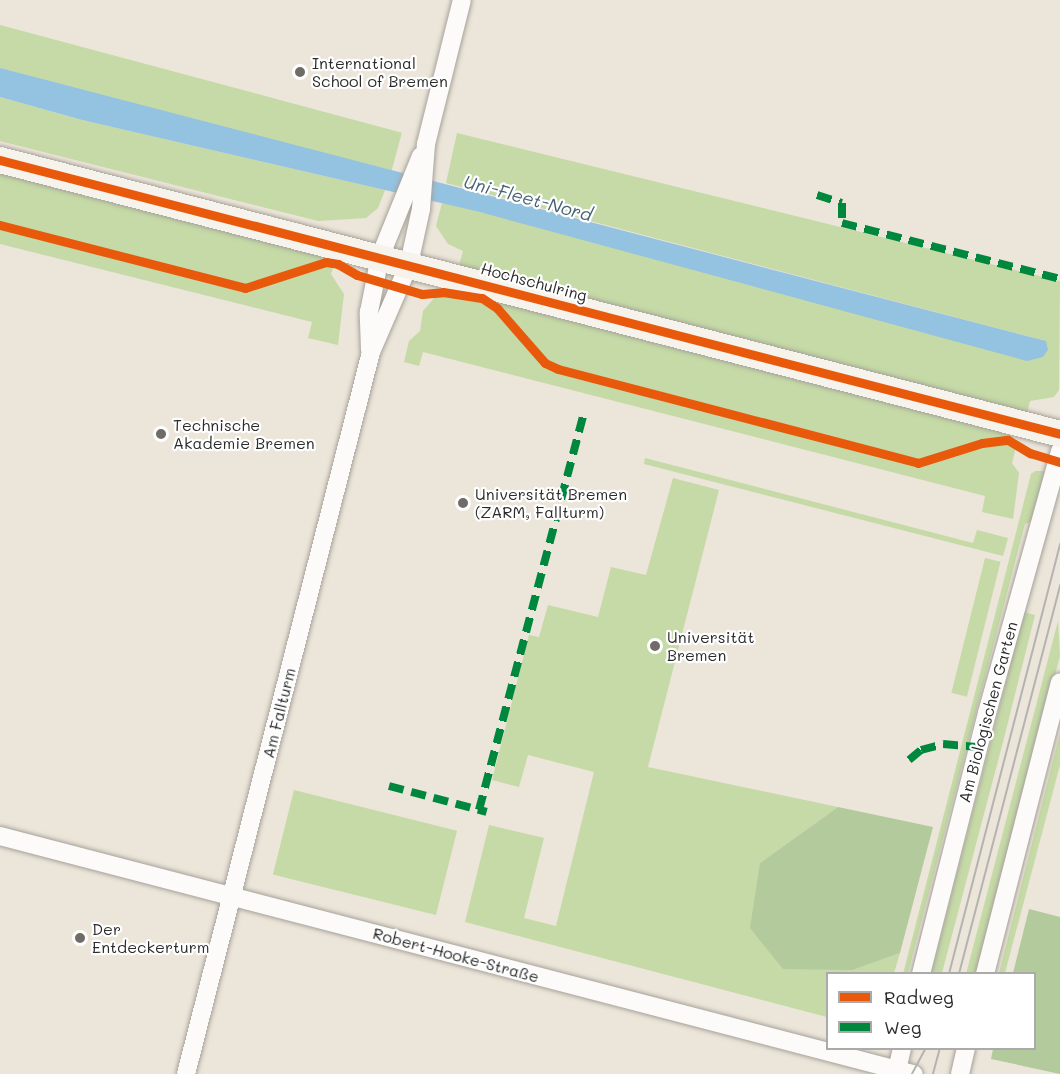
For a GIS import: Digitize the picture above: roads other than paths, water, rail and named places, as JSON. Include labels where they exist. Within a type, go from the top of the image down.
[{"type":"street","name":"Am Fallturm","points":[[370,352],[369,312],[380,257],[399,202],[419,170],[462,0]]},
{"type":"street","name":"Hochschulring","points":[[0,160],[1060,434]]},
{"type":"street","name":"Am Fallturm","points":[[186,1074],[370,352],[409,264],[421,209],[419,170]]},
{"type":"street","name":"Am Biologischen Garten","points":[[922,972],[987,712],[1060,451]]},
{"type":"street","points":[[986,972],[1060,682]]},
{"type":"street","name":"Robert-Hooke-Straße","points":[[0,836],[905,1072]]},
{"type":"street","points":[[902,1050],[905,1072]]},
{"type":"street","points":[[960,1074],[966,1050]]},
{"type":"water","points":[[0,68],[1046,341],[1048,350],[1043,357],[1027,361],[480,212],[82,120],[0,97]]},
{"type":"tram line","points":[[950,972],[1060,544]]},
{"type":"tram line","points":[[960,972],[1060,585]]},
{"type":"tram line","points":[[912,1074],[925,1050]]},
{"type":"tram line","points":[[933,1074],[939,1050]]},
{"type":"place","name":"International School of Bremen","points":[[300,72]]},
{"type":"place","name":"Technische Akademie Bremen","points":[[161,434]]},
{"type":"place","name":"Universität Bremen (ZARM, Fallturm)","points":[[463,503]]},
{"type":"place","name":"Universität Bremen","points":[[655,646]]},
{"type":"place","name":"Der Entdeckerturm","points":[[80,938]]},
{"type":"water label","name":"Uni-Fleet-Nord","points":[[528,198]]}]
